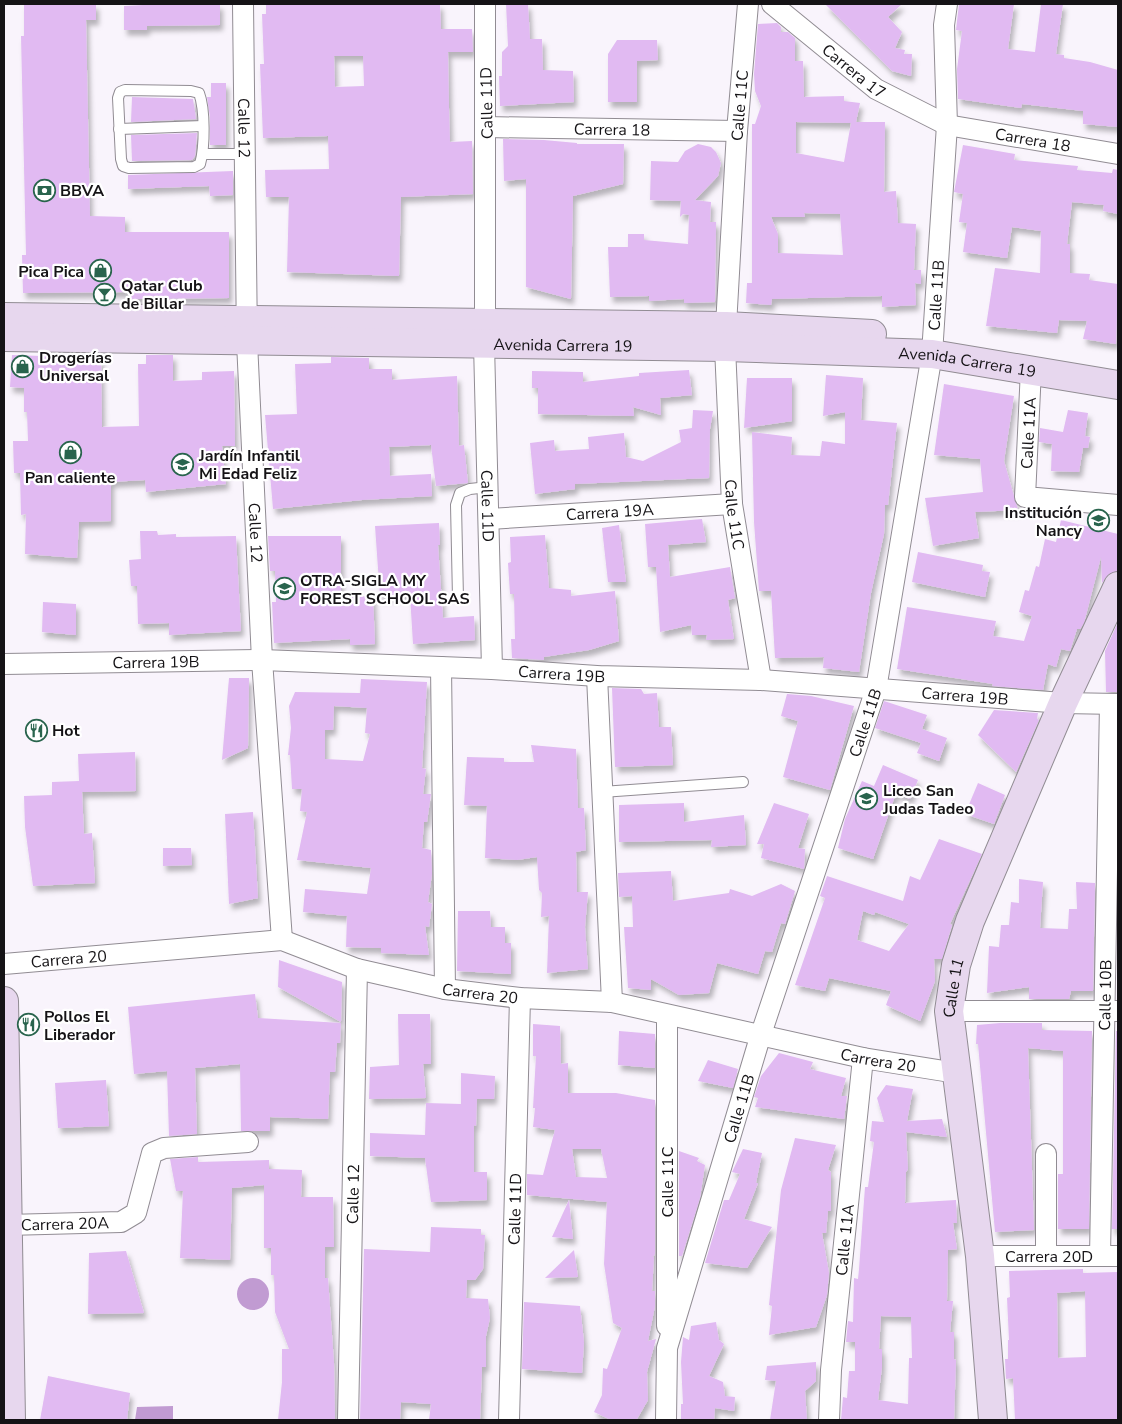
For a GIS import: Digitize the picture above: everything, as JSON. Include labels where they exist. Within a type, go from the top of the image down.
[{"type":"main road","name":"Avenida Carrera 19","points":[[4,317],[247,332]]},
{"type":"main road","name":"Avenida Carrera 19","points":[[4,337],[247,332],[725,336],[933,346],[1118,366]]},
{"type":"main road","name":"Avenida Carrera 19","points":[[933,346],[1031,369],[1118,384]]},
{"type":"main road","name":"Calle 11","points":[[993,1420],[980,1256],[949,1011],[956,965],[970,921],[1063,702],[1118,586]]},
{"type":"main road","points":[[4,1001],[12,1420]]},
{"type":"street","name":"Calle 12","points":[[243,4],[247,332],[262,660],[282,940]]},
{"type":"street","name":"Calle 11D","points":[[484,4],[486,127],[485,333],[492,669]]},
{"type":"street","name":"Calle 11C","points":[[748,4],[737,131],[725,336],[732,504],[761,680]]},
{"type":"street","name":"Carrera 17","points":[[772,4],[876,89],[947,125]]},
{"type":"street","name":"Calle 11B","points":[[666,1420],[667,1348],[761,1034],[876,690],[933,346],[947,125],[944,25],[947,4]]},
{"type":"street","name":"Carrera 18","points":[[947,125],[1118,154]]},
{"type":"street","name":"Carrera 18","points":[[486,127],[737,131]]},
{"type":"street","name":"Calle 11A","points":[[1031,369],[1025,497],[1118,505]]},
{"type":"street","name":"Carrera 19A","points":[[489,519],[732,504]]},
{"type":"street","name":"Carrera 19B","points":[[4,664],[262,660],[492,669],[598,676],[761,680],[876,690],[1114,704]]},
{"type":"street","points":[[441,667],[445,989]]},
{"type":"street","points":[[598,676],[612,1002]]},
{"type":"street","name":"Calle 10B","points":[[1109,1256],[1114,704]]},
{"type":"street","name":"Carrera 20","points":[[4,964],[282,940],[357,968],[445,989],[520,998],[612,1002],[667,1016],[761,1034],[863,1058],[957,1073]]},
{"type":"street","name":"Calle 12","points":[[348,1420],[357,968]]},
{"type":"street","name":"Calle 11D","points":[[509,1420],[520,998]]},
{"type":"street","points":[[949,1011],[1111,1011]]},
{"type":"street","name":"Calle 11C","points":[[667,1016],[667,1348]]},
{"type":"street","name":"Calle 11A","points":[[829,1420],[831,1370],[863,1058]]},
{"type":"street","name":"Carrera 20A","points":[[8,1225],[121,1222],[136,1214],[152,1153],[164,1148],[248,1142]]},
{"type":"street","points":[[1046,1154],[1046,1256]]},
{"type":"street","name":"Carrera 20D","points":[[980,1256],[1109,1256]]},
{"type":"lane","points":[[125,90],[191,91],[199,93],[202,100],[203,126],[203,154],[200,164],[194,167],[130,168],[124,166],[120,159],[119,129],[118,98],[120,92],[125,90]]},
{"type":"lane","points":[[119,129],[203,126]]},
{"type":"lane","points":[[203,154],[245,154]]},
{"type":"lane","points":[[458,598],[456,505],[460,493],[470,489],[488,487]]},
{"type":"lane","points":[[602,792],[744,782]]},
{"type":"shaded area","points":[[253,1278],[259,1279],[264,1283],[268,1288],[268,1300],[264,1305],[259,1309],[253,1310],[247,1309],[242,1305],[238,1300],[237,1294],[238,1288],[242,1283],[247,1279]]},
{"type":"shaded area","points":[[173,1406],[173,1420],[135,1420],[137,1407]]},
{"type":"building","points":[[24,4],[96,4],[96,20],[86,20],[90,216],[125,217],[125,232],[229,232],[229,298],[129,299],[129,292],[23,293],[22,255],[26,255],[21,36],[24,36]]},
{"type":"building","points":[[220,4],[220,25],[147,26],[147,30],[124,30],[124,6]]},
{"type":"building","points":[[266,4],[440,4],[441,29],[472,29],[473,52],[448,52],[450,142],[472,141],[473,194],[401,197],[399,276],[287,272],[289,197],[266,197],[265,170],[329,169],[328,136],[263,138],[260,64],[264,64],[262,14],[266,14]],"holes":[[[334,56],[363,56],[364,86],[335,87]]]},
{"type":"building","points":[[506,4],[528,4],[530,39],[542,39],[543,70],[573,71],[574,102],[500,106],[499,76],[502,76],[502,52],[508,46]]},
{"type":"building","points":[[825,4],[902,4],[888,17],[902,32],[895,48],[905,50],[904,54],[912,54],[911,76],[892,71]]},
{"type":"building","points":[[959,4],[1014,4],[1008,49],[1035,52],[1041,4],[1063,4],[1056,54],[1064,55],[1064,58],[1090,62],[1118,70],[1118,127],[1083,124],[1083,111],[1022,104],[1021,108],[958,99],[957,69],[962,31],[956,30]]},
{"type":"building","points":[[777,23],[781,27],[781,32],[788,32],[795,38],[795,61],[803,61],[804,97],[844,96],[844,101],[860,103],[856,122],[885,122],[884,192],[896,191],[898,223],[916,224],[914,270],[921,270],[921,284],[915,283],[916,305],[882,307],[882,296],[772,299],[771,305],[746,303],[747,283],[752,283],[752,124],[755,124],[761,106],[755,91],[754,74],[758,24]],"holes":[[[796,122],[851,123],[844,162],[796,153]],[[804,213],[840,214],[843,255],[778,253],[778,234],[771,217],[805,217]]]},
{"type":"building","points":[[617,40],[657,40],[658,60],[637,61],[637,102],[608,102],[608,54]]},
{"type":"building","points":[[211,83],[226,83],[226,145],[210,145],[210,117],[207,97],[211,97]]},
{"type":"building","points":[[132,97],[193,99],[196,119],[131,122]]},
{"type":"building","points":[[197,133],[195,156],[192,160],[132,161],[131,135]]},
{"type":"building","points":[[503,139],[544,140],[577,144],[624,144],[623,184],[573,196],[571,299],[526,287],[526,179],[504,181]]},
{"type":"building","points":[[698,144],[711,147],[716,152],[721,163],[718,176],[695,200],[711,202],[710,222],[716,222],[715,302],[684,303],[684,299],[649,301],[649,296],[610,297],[608,247],[628,247],[628,234],[644,234],[644,240],[688,244],[689,215],[683,214],[680,217],[681,201],[650,200],[651,161],[678,162],[685,151]]},
{"type":"building","points":[[963,145],[1015,154],[1014,160],[1078,166],[1077,170],[1112,173],[1113,169],[1118,170],[1118,214],[1103,211],[1104,205],[1072,202],[1067,244],[1070,244],[1070,273],[1090,274],[1089,280],[1118,284],[1116,344],[1083,339],[1087,321],[1059,320],[1057,333],[986,326],[995,268],[1040,273],[1041,231],[1012,227],[1007,258],[963,252],[967,223],[959,222],[963,194],[954,192]]},
{"type":"building","points":[[233,171],[233,195],[210,196],[209,186],[128,189],[128,175]]},
{"type":"building","points":[[12,355],[101,358],[102,427],[139,426],[138,364],[146,364],[146,355],[173,355],[173,381],[202,380],[202,372],[234,371],[235,446],[222,446],[226,484],[146,492],[145,480],[111,482],[111,521],[79,522],[77,558],[25,554],[26,514],[21,515],[20,473],[14,473],[13,441],[28,441],[27,412],[24,412],[24,388],[10,387]]},
{"type":"building","points":[[331,357],[369,358],[369,369],[392,369],[392,380],[457,376],[459,446],[464,445],[468,483],[436,486],[431,445],[389,447],[390,476],[431,474],[432,496],[362,500],[273,509],[265,415],[297,414],[295,364],[331,363]]},
{"type":"building","points":[[689,370],[692,395],[660,398],[661,415],[633,407],[634,416],[538,414],[538,388],[532,388],[532,371],[583,372],[583,382],[639,376],[639,373]]},
{"type":"building","points":[[826,375],[863,378],[861,420],[897,423],[888,505],[885,505],[884,534],[871,593],[859,672],[823,668],[824,657],[775,658],[771,591],[759,591],[754,522],[752,432],[792,437],[791,455],[820,456],[822,441],[845,444],[845,412],[823,416]]},
{"type":"building","points":[[747,378],[792,378],[792,421],[744,428]]},
{"type":"building","points":[[944,384],[1014,396],[1004,461],[1018,510],[975,512],[979,538],[933,546],[925,498],[983,492],[980,459],[934,455]]},
{"type":"building","points":[[693,410],[713,411],[710,429],[709,478],[575,484],[575,489],[535,494],[530,443],[554,440],[555,451],[589,449],[588,437],[624,433],[626,457],[643,461],[681,442],[679,430],[692,428]]},
{"type":"building","points":[[1068,410],[1088,413],[1085,436],[1090,437],[1088,448],[1083,448],[1079,472],[1051,471],[1052,444],[1039,442],[1040,428],[1063,432]]},
{"type":"building","points":[[702,519],[706,542],[668,545],[670,577],[730,567],[735,598],[728,600],[734,639],[706,640],[707,635],[692,635],[691,625],[660,632],[656,567],[648,567],[645,524]]},
{"type":"building","points":[[1061,520],[1118,534],[1118,571],[1109,574],[1102,583],[1101,557],[1084,623],[1080,629],[1077,629],[1070,651],[1061,649],[1056,667],[1048,664],[1043,690],[992,686],[993,684],[897,669],[907,607],[996,621],[993,636],[1024,641],[1032,616],[1019,612],[1025,590],[1029,591],[1036,566],[1039,567],[1045,539],[1056,542]]},
{"type":"building","points":[[439,523],[440,545],[438,545],[443,618],[474,616],[475,640],[413,644],[410,595],[380,597],[375,526]]},
{"type":"building","points":[[619,525],[626,582],[608,582],[602,528]]},
{"type":"building","points":[[140,531],[157,531],[158,535],[176,534],[176,537],[236,536],[241,631],[169,635],[169,623],[138,624],[137,586],[131,586],[129,560],[141,559]]},
{"type":"building","points":[[545,535],[549,588],[571,590],[571,596],[615,591],[619,641],[589,650],[544,657],[544,660],[512,658],[511,639],[515,639],[514,594],[510,594],[508,563],[511,562],[510,537]]},
{"type":"building","points":[[268,536],[341,536],[341,597],[373,596],[375,644],[350,645],[350,639],[274,643],[272,602],[276,602],[275,571],[270,571]]},
{"type":"building","points":[[918,552],[983,565],[982,571],[990,572],[985,597],[912,582]]},
{"type":"building","points":[[43,602],[76,604],[76,635],[42,632]]},
{"type":"building","points":[[1118,622],[1118,692],[1106,692],[1105,651]]},
{"type":"building","points":[[229,678],[249,678],[248,748],[222,760]]},
{"type":"building","points":[[361,679],[427,682],[422,768],[426,769],[423,794],[431,794],[427,822],[424,822],[422,848],[431,850],[432,874],[428,902],[432,904],[429,927],[425,926],[429,955],[381,953],[381,948],[346,947],[347,916],[303,912],[305,889],[367,894],[371,868],[297,860],[307,812],[300,811],[302,789],[292,789],[290,755],[288,755],[291,728],[289,706],[295,692],[360,693]],"holes":[[[334,706],[367,708],[365,733],[370,734],[363,761],[325,759],[325,730],[333,730]]]},
{"type":"building","points":[[612,688],[641,689],[644,694],[657,693],[659,727],[671,727],[673,765],[615,767]]},
{"type":"building","points":[[787,694],[811,696],[854,706],[830,790],[783,777],[798,721],[781,716]]},
{"type":"building","points":[[884,701],[927,715],[922,729],[947,738],[939,761],[917,753],[921,743],[875,728]]},
{"type":"building","points":[[994,710],[1038,713],[1037,719],[1039,720],[1016,772],[978,735]]},
{"type":"building","points":[[531,745],[576,749],[578,808],[584,808],[586,850],[576,852],[577,892],[588,892],[585,927],[588,969],[547,973],[549,916],[541,917],[542,893],[539,890],[537,857],[517,860],[485,858],[487,806],[464,805],[467,757],[504,758],[504,762],[534,762]]},
{"type":"building","points":[[135,752],[136,791],[82,792],[84,834],[92,833],[95,883],[33,886],[25,827],[24,796],[52,795],[52,782],[79,781],[78,754]]},
{"type":"building","points":[[883,765],[918,780],[910,799],[896,793],[873,859],[838,848],[845,819],[862,781],[874,786]]},
{"type":"building","points":[[978,783],[1005,795],[994,824],[965,814]]},
{"type":"building","points":[[684,803],[684,822],[744,815],[746,845],[711,847],[712,840],[619,842],[619,805]]},
{"type":"building","points":[[774,803],[809,814],[798,848],[805,849],[804,869],[761,858],[764,844],[757,844]]},
{"type":"building","points":[[253,812],[258,898],[229,904],[225,814]]},
{"type":"building","points":[[939,839],[982,854],[950,924],[952,925],[942,959],[934,959],[935,981],[920,1021],[886,1005],[891,991],[829,978],[825,991],[795,985],[825,898],[820,896],[827,876],[903,901],[910,876],[920,880]],"holes":[[[863,911],[874,915],[875,912],[909,924],[889,951],[857,940]]]},
{"type":"building","points":[[163,848],[191,848],[192,865],[163,866]]},
{"type":"building","points":[[671,871],[673,901],[729,893],[730,889],[752,896],[781,884],[795,891],[785,924],[781,923],[772,952],[765,951],[758,974],[717,963],[709,993],[679,995],[651,979],[651,990],[628,988],[624,927],[633,927],[632,896],[619,897],[618,873]]},
{"type":"building","points":[[1019,879],[1043,882],[1040,928],[1068,929],[1069,909],[1077,909],[1076,882],[1095,883],[1093,991],[1071,991],[1069,999],[1029,999],[1029,987],[987,993],[989,946],[999,947],[1001,925],[1009,925],[1011,902],[1019,903]]},
{"type":"building","points":[[458,911],[490,911],[491,927],[505,927],[505,943],[511,943],[511,974],[457,971]]},
{"type":"building","points":[[279,960],[342,982],[341,1022],[278,987]]},
{"type":"building","points":[[255,994],[258,1018],[341,1023],[340,1043],[337,1043],[335,1072],[330,1072],[328,1119],[270,1117],[270,1131],[241,1131],[240,1064],[195,1068],[197,1134],[169,1136],[167,1071],[134,1074],[128,1007]]},
{"type":"building","points":[[398,1014],[430,1014],[431,1064],[423,1064],[426,1098],[369,1099],[370,1067],[399,1065]]},
{"type":"building","points":[[1042,1023],[1042,1030],[1092,1031],[1089,1229],[1058,1229],[1058,1174],[1063,1174],[1063,1051],[1028,1048],[1034,1230],[995,1232],[978,1044],[976,1044],[977,1025]]},
{"type":"building","points":[[533,1024],[560,1026],[561,1064],[568,1063],[568,1093],[616,1093],[655,1100],[655,1253],[652,1256],[654,1257],[652,1291],[655,1291],[655,1306],[648,1341],[656,1339],[647,1372],[648,1400],[637,1419],[611,1420],[594,1412],[602,1395],[603,1368],[607,1369],[622,1328],[613,1323],[604,1264],[607,1202],[527,1195],[527,1174],[543,1175],[555,1130],[533,1127],[536,1056],[533,1056]],"holes":[[[572,1149],[601,1149],[607,1178],[576,1177]]]},
{"type":"building","points":[[619,1031],[655,1034],[655,1068],[618,1065]]},
{"type":"building","points":[[1116,1031],[1118,1031],[1118,1229],[1112,1229]]},
{"type":"building","points":[[779,1053],[813,1062],[810,1069],[846,1078],[841,1096],[847,1096],[844,1119],[755,1107],[758,1098],[754,1097],[761,1076]]},
{"type":"building","points":[[708,1060],[738,1069],[733,1088],[698,1081]]},
{"type":"building","points":[[461,1073],[495,1076],[494,1099],[477,1099],[476,1126],[474,1125],[474,1172],[487,1172],[487,1200],[431,1202],[425,1158],[370,1156],[370,1133],[425,1135],[426,1103],[461,1104]]},
{"type":"building","points":[[106,1080],[109,1126],[58,1128],[55,1083]]},
{"type":"building","points":[[886,1085],[913,1089],[907,1121],[942,1119],[947,1137],[906,1132],[908,1169],[906,1172],[905,1203],[956,1200],[957,1223],[953,1223],[957,1249],[948,1250],[947,1301],[953,1301],[950,1332],[954,1332],[954,1359],[956,1360],[954,1420],[841,1420],[843,1397],[847,1398],[849,1371],[855,1371],[855,1342],[846,1342],[848,1321],[853,1322],[854,1278],[858,1279],[865,1187],[868,1187],[874,1142],[870,1141],[872,1121],[884,1122],[877,1098]],"holes":[[[881,1316],[911,1317],[912,1358],[909,1358],[908,1404],[878,1400],[882,1367],[882,1349],[879,1349]]]},
{"type":"building","points":[[795,1138],[836,1145],[828,1170],[831,1172],[831,1211],[828,1211],[826,1233],[822,1233],[829,1273],[827,1295],[816,1327],[769,1335],[772,1306],[769,1305],[781,1190]]},
{"type":"building","points":[[743,1149],[762,1153],[756,1183],[758,1183],[744,1219],[772,1227],[747,1268],[705,1263],[724,1200],[729,1200],[740,1174],[732,1172]]},
{"type":"building","points":[[679,1151],[699,1158],[697,1161],[705,1165],[700,1198],[682,1256],[679,1256]]},
{"type":"building","points":[[198,1157],[198,1162],[269,1160],[269,1169],[302,1170],[301,1197],[333,1197],[334,1247],[325,1247],[325,1278],[328,1278],[334,1363],[335,1420],[278,1420],[282,1382],[282,1349],[289,1349],[275,1312],[274,1275],[271,1275],[271,1248],[264,1248],[264,1185],[232,1188],[230,1260],[180,1258],[183,1191],[176,1191],[170,1159]]},
{"type":"building","points":[[569,1200],[573,1239],[552,1237]]},
{"type":"building","points":[[431,1227],[481,1229],[481,1235],[485,1235],[483,1269],[475,1280],[467,1280],[466,1298],[488,1299],[490,1318],[486,1336],[486,1367],[482,1367],[480,1420],[429,1420],[431,1404],[401,1402],[400,1420],[360,1420],[364,1249],[430,1252]]},
{"type":"building","points":[[574,1250],[578,1277],[545,1278]]},
{"type":"building","points":[[126,1251],[144,1313],[88,1314],[89,1253]]},
{"type":"building","points":[[1083,1269],[1083,1273],[1118,1272],[1118,1420],[1015,1420],[1013,1378],[1006,1379],[1005,1359],[1008,1359],[1009,1340],[1007,1298],[1010,1297],[1009,1271]],"holes":[[[1085,1291],[1086,1357],[1058,1358],[1057,1293]]]},
{"type":"building","points":[[524,1302],[580,1306],[584,1342],[582,1373],[522,1369]]},
{"type":"building","points":[[716,1322],[719,1340],[724,1344],[709,1376],[723,1382],[725,1396],[735,1397],[734,1411],[715,1408],[714,1420],[681,1420],[681,1404],[683,1404],[681,1362],[683,1337],[689,1340],[691,1326]]},
{"type":"building","points":[[816,1362],[816,1381],[805,1391],[807,1420],[770,1420],[776,1381],[765,1380],[767,1366]]},
{"type":"building","points":[[48,1376],[130,1393],[127,1420],[40,1420]]},
{"type":"place","name":"BBVA","points":[[44,190]]},
{"type":"place","name":"Pica Pica","points":[[100,271]]},
{"type":"place","name":"Qatar Club de Billar","points":[[105,294]]},
{"type":"place","name":"Drogerías Universal","points":[[23,366]]},
{"type":"place","name":"Pan caliente","points":[[70,453]]},
{"type":"place","name":"Jardín Infantil Mi Edad Feliz","points":[[183,464]]},
{"type":"place","name":"Institución Nancy","points":[[1098,521]]},
{"type":"place","name":"OTRA-SIGLA MY FOREST SCHOOL SAS","points":[[284,589]]},
{"type":"place","name":"Hot","points":[[36,730]]},
{"type":"place","name":"Liceo San Judas Tadeo","points":[[867,799]]},
{"type":"place","name":"Pollos El Liberador","points":[[28,1025]]}]
